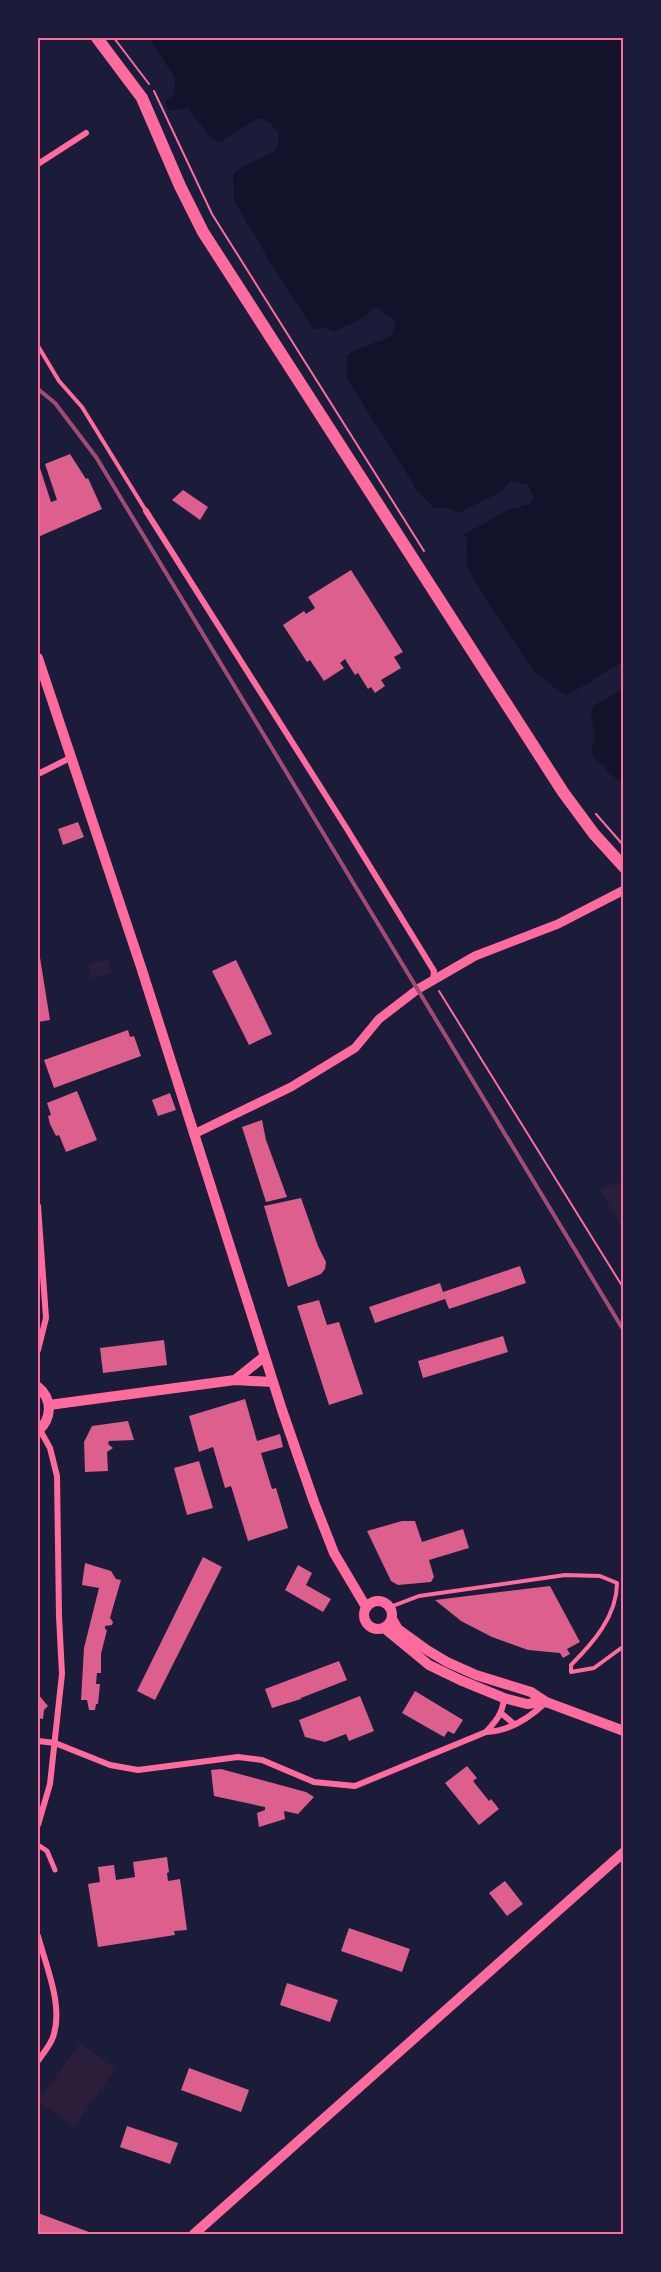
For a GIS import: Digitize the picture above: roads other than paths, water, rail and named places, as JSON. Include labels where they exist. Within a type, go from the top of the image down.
[{"type":"main road","points":[[97,38],[142,98],[180,186],[203,232],[563,792],[594,834],[624,867]]},
{"type":"main road","points":[[38,658],[194,1134],[272,1382],[334,1552],[366,1606]]},
{"type":"main road","points":[[235,1380],[265,1356]]},
{"type":"main road","points":[[49,1405],[235,1380],[272,1382]]},
{"type":"main road","points":[[38,1387],[49,1405],[49,1414],[39,1430]]},
{"type":"main road","points":[[392,1619],[384,1628],[375,1629],[367,1624],[363,1616],[366,1606],[378,1600],[390,1607],[392,1619],[398,1629],[447,1662],[477,1675],[531,1692],[546,1702],[618,1726],[624,1731]]},
{"type":"main road","points":[[384,1628],[429,1665],[504,1698],[527,1704],[546,1702]]},
{"type":"main road","points":[[194,2235],[624,1852]]},
{"type":"street","points":[[38,164],[86,133]]},
{"type":"street","points":[[146,511],[373,871],[434,971],[433,980]]},
{"type":"street","points":[[38,774],[72,757]]},
{"type":"street","points":[[194,1134],[291,1087],[355,1048],[379,1019],[418,989],[475,956],[558,924],[624,890]]},
{"type":"street","points":[[38,1206],[46,1318],[38,1350]]},
{"type":"street","points":[[38,1825],[50,1784],[62,1674],[57,1476],[50,1448],[39,1430]]},
{"type":"street","points":[[486,1732],[498,1719],[504,1698]]},
{"type":"street","points":[[38,1741],[55,1743],[110,1765],[138,1770],[238,1757],[262,1760],[314,1782],[356,1786],[486,1732],[501,1731],[532,1715],[546,1702]]},
{"type":"street","points":[[501,1713],[514,1724]]},
{"type":"street","points":[[38,1845],[47,1851],[55,1870]]},
{"type":"street","points":[[38,1935],[58,2010],[54,2036],[50,2046],[38,2061]]},
{"type":"lane","points":[[38,346],[59,381],[82,407],[146,511]]},
{"type":"lane","points":[[390,1607],[431,1594],[565,1575],[600,1576],[617,1583],[617,1597],[602,1630],[571,1665],[571,1672],[594,1668],[624,1646]]},
{"type":"railway","points":[[38,389],[55,403],[96,457],[624,1331]]}]
